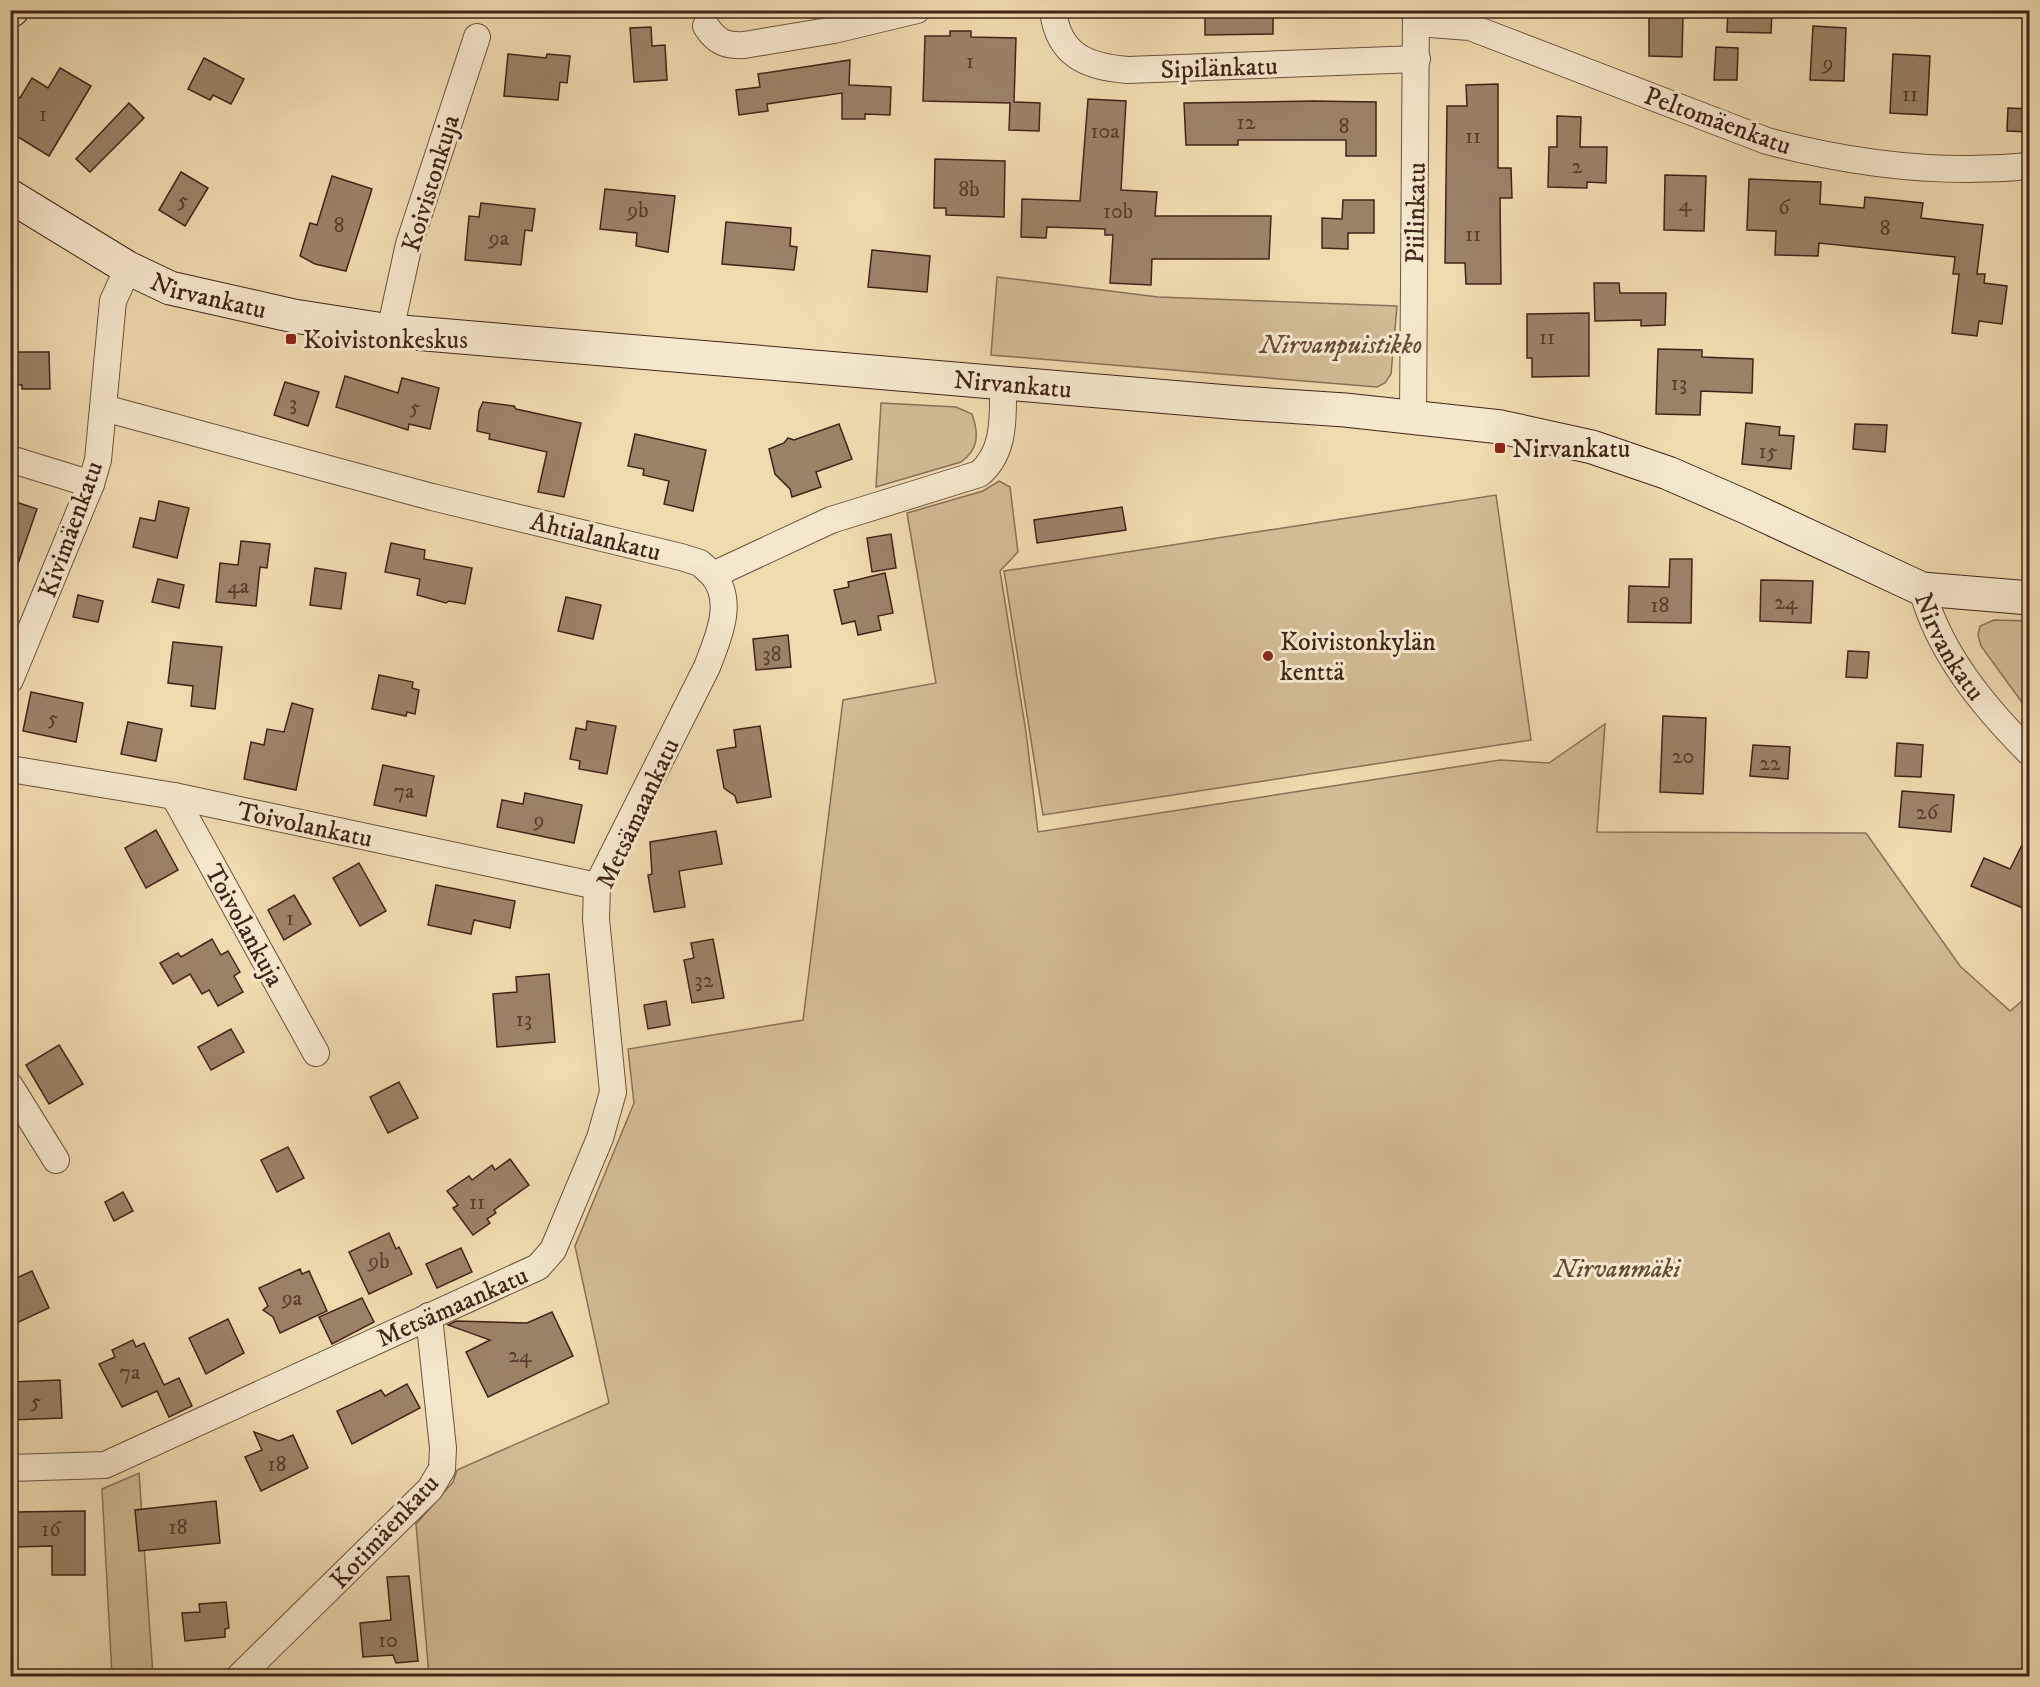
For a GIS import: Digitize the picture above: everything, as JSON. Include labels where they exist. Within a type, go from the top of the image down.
[{"type":"street","points":[[706,26],[720,42],[730,46],[744,45],[834,30],[917,10]]},
{"type":"street","name":"Sipilänkatu","points":[[1053,10],[1056,24],[1071,53],[1088,64],[1102,68],[1128,70],[1417,59]]},
{"type":"street","name":"Piilinkatu","points":[[1413,416],[1416,17]]},
{"type":"street","name":"Peltomäenkatu","points":[[1416,17],[1470,27],[1767,141],[1807,152],[1876,164],[1927,169],[1955,170],[2030,166]]},
{"type":"street","name":"Koivistonkuja","points":[[390,332],[409,244],[477,37]]},
{"type":"street","name":"Nirvankatu","points":[[10,196],[128,268],[170,288],[231,304],[390,332],[1413,416],[1501,427],[1592,447],[1668,473],[1922,589],[1929,615],[1954,661],[1979,697],[2030,753]]},
{"type":"street","name":"Kivimäenkatu","points":[[10,680],[91,484],[98,460],[113,301],[128,268]]},
{"type":"street","points":[[713,575],[831,520],[979,474],[992,464],[999,449],[1003,383]]},
{"type":"street","name":"Ahtialankatu","points":[[104,408],[432,497],[681,557],[700,563],[713,575]]},
{"type":"street","points":[[10,459],[91,484]]},
{"type":"street","name":"Metsämaankatu","points":[[10,1468],[105,1465],[538,1267],[554,1250],[610,1112],[613,1076],[596,919],[597,886],[702,677],[721,632],[724,597],[713,575]]},
{"type":"street","points":[[1922,589],[2030,598]]},
{"type":"street","name":"Toivolankatu","points":[[10,769],[174,796],[597,886]]},
{"type":"street","name":"Toivolankuja","points":[[174,796],[316,1053]]},
{"type":"street","points":[[10,1086],[56,1160]]},
{"type":"street","name":"Kotimäenkatu","points":[[240,1677],[430,1489],[442,1469],[443,1448],[429,1316]]},
{"type":"green space","name":"Nirvanpuistikko","points":[[997,277],[1158,297],[1397,306],[1391,374],[1385,383],[1377,387],[991,355]]},
{"type":"green space","points":[[881,403],[956,407],[972,414],[976,428],[976,441],[971,452],[961,462],[876,487]]},
{"type":"green space","name":"Nirvanmäki","points":[[999,481],[1010,487],[1018,552],[1000,571],[1026,732],[1038,832],[1500,760],[1549,763],[1605,724],[1597,832],[1866,833],[1960,966],[2010,1011],[2029,995],[2029,1676],[429,1676],[416,1524],[453,1482],[457,1470],[609,1403],[575,1246],[634,1103],[628,1049],[803,1020],[843,700],[936,683],[907,513],[983,491]]},
{"type":"green space","name":"Koivistonkylän kenttä","points":[[1496,495],[1531,740],[1043,815],[1004,571]]},
{"type":"green space","points":[[1994,620],[2029,621],[2029,712],[1981,646],[1978,635],[1980,626]]},
{"type":"green space","points":[[139,1473],[153,1676],[112,1676],[102,1489]]},
{"type":"building","points":[[1205,10],[1273,10],[1273,34],[1205,35]]},
{"type":"building","points":[[1728,10],[1772,10],[1771,33],[1727,32]]},
{"type":"building","points":[[1649,17],[1683,17],[1682,57],[1649,56]]},
{"type":"building","points":[[1813,26],[1846,28],[1844,81],[1810,80]]},
{"type":"building","points":[[651,27],[652,46],[665,45],[667,80],[634,82],[630,28]]},
{"type":"building","points":[[950,31],[971,31],[971,37],[1016,38],[1014,102],[1040,103],[1039,131],[1009,130],[1010,103],[923,101],[925,36],[950,36]]},
{"type":"building","points":[[1716,47],[1738,48],[1737,80],[1714,80]]},
{"type":"building","points":[[508,54],[546,58],[547,54],[570,56],[567,83],[560,82],[558,100],[504,96]]},
{"type":"building","points":[[1893,54],[1930,56],[1927,115],[1890,113]]},
{"type":"building","points":[[204,58],[244,79],[231,104],[213,95],[210,100],[188,89]]},
{"type":"building","points":[[850,60],[849,85],[891,87],[890,115],[865,114],[865,119],[842,119],[842,93],[767,104],[768,111],[739,115],[736,90],[760,87],[758,74]]},
{"type":"building","points":[[60,68],[91,86],[49,156],[10,132],[10,92],[20,98],[32,78],[48,88]]},
{"type":"building","points":[[1498,84],[1498,168],[1511,168],[1512,198],[1500,198],[1501,284],[1466,284],[1465,263],[1445,263],[1447,106],[1467,106],[1466,85]]},
{"type":"building","points":[[1088,99],[1126,101],[1121,190],[1157,192],[1155,216],[1271,216],[1269,259],[1152,259],[1151,285],[1110,283],[1113,235],[1105,235],[1105,229],[1047,227],[1046,238],[1021,237],[1022,199],[1080,201]]},
{"type":"building","points":[[1376,102],[1376,156],[1346,156],[1346,140],[1238,140],[1238,145],[1186,145],[1184,103]]},
{"type":"building","points":[[129,103],[144,118],[90,172],[76,159]]},
{"type":"building","points":[[2008,108],[2030,109],[2030,132],[2007,131]]},
{"type":"building","points":[[1557,116],[1581,117],[1580,147],[1607,147],[1606,183],[1587,182],[1587,188],[1548,187],[1549,147],[1557,147]]},
{"type":"building","points":[[935,159],[1005,161],[1004,217],[946,215],[946,208],[934,208]]},
{"type":"building","points":[[181,172],[208,188],[185,226],[159,210]]},
{"type":"building","points":[[1665,175],[1706,176],[1704,231],[1664,230]]},
{"type":"building","points":[[332,176],[372,189],[346,271],[315,264],[300,256],[310,223],[317,225]]},
{"type":"building","points":[[1749,179],[1821,182],[1820,204],[1864,208],[1865,197],[1923,203],[1921,218],[1983,225],[1977,274],[1985,274],[1984,283],[2007,286],[2002,324],[1979,321],[1977,336],[1952,333],[1959,274],[1953,274],[1955,257],[1819,243],[1818,256],[1775,255],[1776,231],[1747,230]]},
{"type":"building","points":[[605,189],[675,196],[668,252],[636,246],[637,233],[600,229]]},
{"type":"building","points":[[1343,200],[1374,200],[1374,233],[1348,233],[1348,249],[1322,248],[1322,218],[1342,219]]},
{"type":"building","points":[[481,203],[535,209],[532,231],[525,230],[521,265],[465,260],[469,216],[479,217]]},
{"type":"building","points":[[726,222],[791,228],[790,246],[797,247],[794,270],[722,264]]},
{"type":"building","points":[[872,250],[930,256],[927,292],[868,287]]},
{"type":"building","points":[[1594,283],[1619,283],[1620,293],[1666,293],[1665,325],[1641,326],[1641,320],[1595,321]]},
{"type":"building","points":[[1589,313],[1589,376],[1532,377],[1532,358],[1527,358],[1527,314]]},
{"type":"building","points":[[1658,349],[1702,350],[1702,357],[1753,359],[1752,393],[1701,391],[1700,415],[1656,414]]},
{"type":"building","points":[[10,352],[49,352],[50,389],[22,389],[22,385],[10,385]]},
{"type":"building","points":[[345,376],[398,393],[402,378],[439,388],[430,429],[409,424],[408,430],[336,407]]},
{"type":"building","points":[[285,382],[319,392],[308,426],[274,415]]},
{"type":"building","points":[[483,402],[514,406],[516,409],[581,423],[564,497],[538,492],[547,452],[489,439],[490,434],[477,431],[479,411]]},
{"type":"building","points":[[1746,423],[1780,427],[1779,435],[1794,436],[1791,469],[1742,464]]},
{"type":"building","points":[[839,424],[852,459],[816,472],[821,487],[792,497],[790,489],[775,474],[769,449],[784,443],[788,438],[794,440]]},
{"type":"building","points":[[1855,424],[1887,425],[1885,452],[1853,449]]},
{"type":"building","points":[[635,434],[706,450],[693,511],[664,504],[669,481],[643,475],[644,469],[628,466]]},
{"type":"building","points":[[10,500],[37,509],[14,575],[10,574]]},
{"type":"building","points":[[159,501],[189,508],[177,558],[133,547],[140,518],[155,521]]},
{"type":"building","points":[[1122,507],[1126,530],[1037,543],[1034,520]]},
{"type":"building","points":[[891,534],[896,568],[872,572],[867,538]]},
{"type":"building","points":[[241,541],[270,544],[267,568],[260,567],[256,606],[216,602],[220,563],[238,565]]},
{"type":"building","points":[[391,543],[425,550],[424,559],[472,568],[465,604],[449,601],[446,603],[417,595],[420,579],[385,572]]},
{"type":"building","points":[[1670,559],[1692,559],[1691,623],[1628,622],[1629,586],[1669,587]]},
{"type":"building","points":[[315,568],[346,573],[341,609],[310,605]]},
{"type":"building","points":[[885,573],[893,613],[878,616],[881,630],[858,635],[855,621],[842,624],[834,590],[849,587],[848,582]]},
{"type":"building","points":[[158,579],[184,585],[179,608],[152,602]]},
{"type":"building","points":[[1761,580],[1813,581],[1811,623],[1760,621]]},
{"type":"building","points":[[78,595],[103,601],[98,622],[73,617]]},
{"type":"building","points":[[566,597],[601,605],[593,639],[558,631]]},
{"type":"building","points":[[788,635],[791,667],[756,670],[753,639]]},
{"type":"building","points":[[173,642],[222,647],[215,709],[191,706],[193,686],[168,683]]},
{"type":"building","points":[[1848,651],[1869,652],[1867,678],[1846,677]]},
{"type":"building","points":[[379,675],[413,682],[412,688],[419,690],[415,714],[407,712],[406,716],[372,709]]},
{"type":"building","points":[[31,692],[83,703],[76,742],[23,731]]},
{"type":"building","points":[[292,703],[313,709],[296,790],[244,779],[251,742],[264,745],[267,729],[284,732]]},
{"type":"building","points":[[1663,716],[1706,718],[1703,794],[1660,792]]},
{"type":"building","points":[[587,721],[616,726],[607,774],[579,769],[580,761],[570,759],[576,728],[586,730]]},
{"type":"building","points":[[128,722],[162,729],[156,761],[121,754]]},
{"type":"building","points":[[760,726],[771,797],[737,803],[735,796],[724,788],[717,750],[736,747],[734,730]]},
{"type":"building","points":[[1897,743],[1923,745],[1921,777],[1895,776]]},
{"type":"building","points":[[1753,745],[1790,747],[1788,779],[1750,776]]},
{"type":"building","points":[[383,765],[434,776],[426,816],[374,805]]},
{"type":"building","points":[[1902,791],[1954,795],[1951,832],[1899,827]]},
{"type":"building","points":[[525,793],[582,805],[574,843],[497,827],[502,800],[523,804]]},
{"type":"building","points":[[2030,829],[2030,911],[1971,886],[1984,858],[2010,869]]},
{"type":"building","points":[[156,830],[178,870],[146,888],[125,848]]},
{"type":"building","points":[[716,831],[722,864],[679,871],[685,907],[654,912],[648,875],[652,874],[650,842]]},
{"type":"building","points":[[359,863],[386,911],[360,926],[333,878]]},
{"type":"building","points":[[436,885],[515,901],[510,928],[474,920],[471,934],[428,925]]},
{"type":"building","points":[[294,895],[311,924],[284,940],[268,910]]},
{"type":"building","points":[[212,939],[221,955],[228,951],[240,972],[234,976],[243,992],[218,1006],[209,990],[202,994],[190,974],[173,984],[160,963],[178,953],[181,957]]},
{"type":"building","points":[[713,939],[724,998],[692,1003],[684,960],[694,958],[691,943]]},
{"type":"building","points":[[549,974],[555,1042],[497,1047],[493,994],[517,992],[516,977]]},
{"type":"building","points":[[666,1001],[670,1025],[648,1029],[644,1005]]},
{"type":"building","points":[[231,1029],[244,1052],[211,1070],[198,1047]]},
{"type":"building","points":[[59,1045],[83,1084],[49,1104],[26,1065]]},
{"type":"building","points":[[399,1082],[418,1118],[388,1133],[370,1097]]},
{"type":"building","points":[[288,1147],[304,1178],[277,1192],[261,1160]]},
{"type":"building","points":[[510,1159],[529,1185],[494,1210],[496,1213],[487,1219],[490,1223],[473,1235],[453,1208],[458,1205],[447,1191],[469,1176],[472,1180],[492,1165],[495,1170]]},
{"type":"building","points":[[123,1192],[133,1211],[114,1221],[105,1202]]},
{"type":"building","points":[[389,1233],[396,1249],[399,1247],[412,1274],[369,1294],[349,1252]]},
{"type":"building","points":[[461,1248],[472,1272],[437,1288],[426,1264]]},
{"type":"building","points":[[300,1269],[302,1274],[309,1271],[327,1311],[280,1333],[273,1317],[263,1310],[268,1306],[259,1288]]},
{"type":"building","points":[[32,1271],[49,1308],[10,1326],[10,1281]]},
{"type":"building","points":[[362,1298],[374,1322],[332,1344],[319,1317]]},
{"type":"building","points":[[552,1312],[573,1356],[488,1397],[466,1352],[490,1340],[448,1325],[456,1321],[527,1323]]},
{"type":"building","points":[[228,1319],[244,1353],[206,1374],[189,1338]]},
{"type":"building","points":[[133,1340],[136,1347],[144,1343],[164,1385],[179,1378],[192,1406],[169,1417],[157,1391],[122,1407],[99,1364],[115,1357],[112,1350]]},
{"type":"building","points":[[60,1380],[62,1418],[10,1420],[10,1382]]},
{"type":"building","points":[[407,1384],[420,1408],[352,1444],[337,1411],[381,1390],[385,1396]]},
{"type":"building","points":[[254,1432],[279,1441],[293,1435],[308,1468],[261,1491],[245,1457],[262,1450]]},
{"type":"building","points":[[216,1501],[220,1543],[139,1551],[135,1510]]},
{"type":"building","points":[[85,1511],[85,1575],[52,1575],[52,1546],[16,1547],[15,1512]]},
{"type":"building","points":[[409,1576],[418,1661],[396,1663],[393,1655],[363,1657],[360,1623],[391,1620],[387,1577]]},
{"type":"building","points":[[226,1602],[229,1628],[225,1629],[225,1637],[185,1641],[182,1613],[200,1612],[199,1604]]},
{"type":"place","name":"Koivistonkeskus","points":[[291,339]]},
{"type":"place","name":"Nirvankatu","points":[[1500,448]]},
{"type":"place","name":"Koivistonkylän kenttä","points":[[1268,656]]}]
